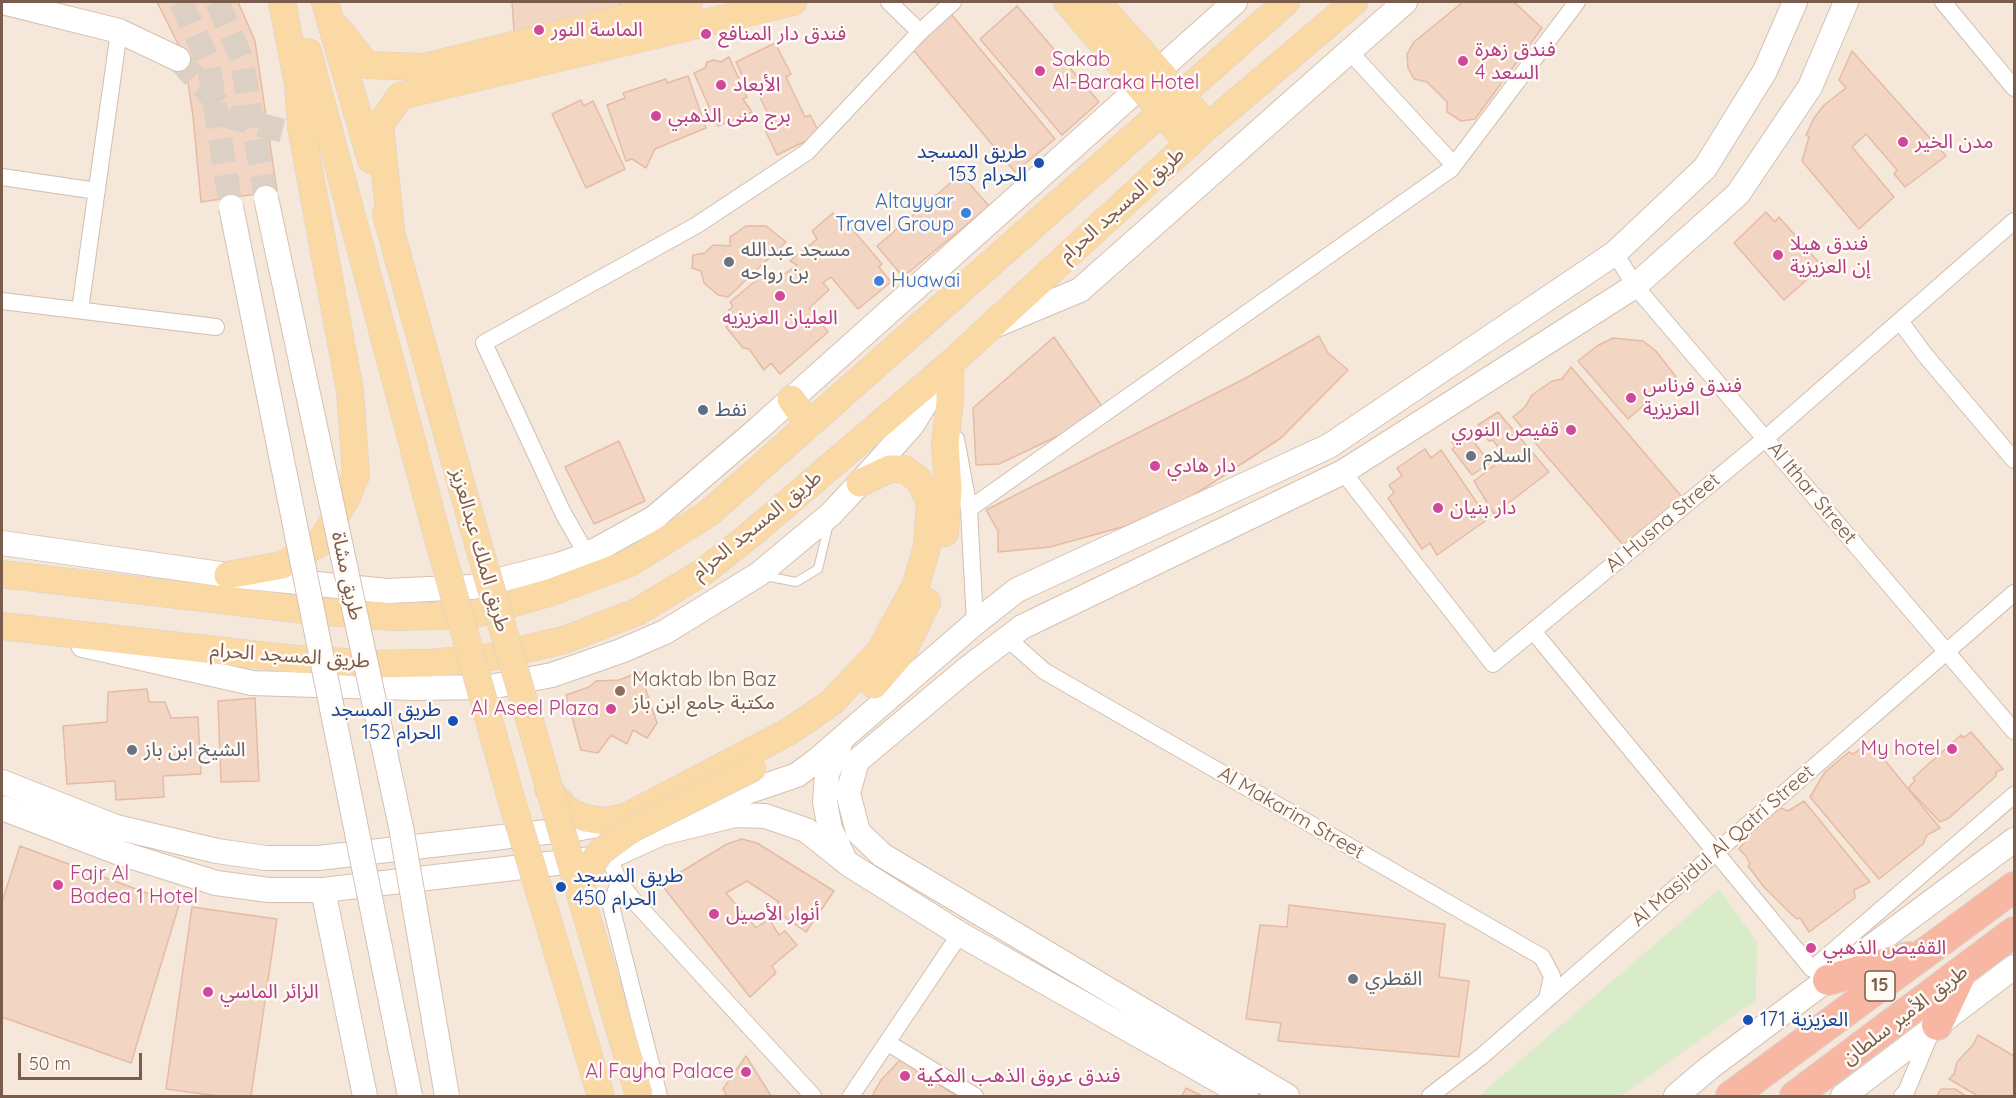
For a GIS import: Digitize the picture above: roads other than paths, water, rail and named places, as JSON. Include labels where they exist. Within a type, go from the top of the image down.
[{"type":"highway","name":"طريق الأمير سلطان","points":[[1739,1091],[2014,887]]},
{"type":"highway","name":"طريق الأمير سلطان","points":[[1795,1096],[2014,933]]},
{"type":"highway","points":[[1828,980],[1928,951]]},
{"type":"highway","points":[[1935,1027],[1963,971]]},
{"type":"main road","points":[[228,575],[282,565],[320,543],[346,499],[356,475],[350,391],[301,127],[298,84],[282,2]]},
{"type":"main road","name":"طريق الملك عبدالعزيز","points":[[294,2],[434,524],[511,798],[601,1096]]},
{"type":"main road","points":[[327,10],[367,65],[424,67],[689,2]]},
{"type":"main road","points":[[391,231],[380,125],[400,96],[793,2]]},
{"type":"main road","points":[[1067,2],[1150,78],[1172,103],[1208,126]]},
{"type":"main road","points":[[1097,2],[1150,78]]},
{"type":"main road","name":"طريق المسجد الحرام","points":[[2,574],[313,611],[394,617],[471,615],[552,592],[630,563],[709,513],[1286,2]]},
{"type":"main road","name":"طريق المسجد الحرام","points":[[2,626],[222,652],[371,664],[486,658],[564,640],[637,612],[703,572],[750,535],[950,364],[1208,126],[1354,2]]},
{"type":"main road","name":"طريق الملك عبدالعزيز","points":[[327,10],[548,789],[639,1096]]},
{"type":"main road","points":[[1172,103],[1189,144]]},
{"type":"main road","points":[[580,894],[585,874],[600,852],[630,830],[778,756],[830,726],[866,695],[904,650],[924,587],[945,540],[948,489],[945,443],[950,402],[950,364]]},
{"type":"main road","points":[[790,399],[809,424]]},
{"type":"main road","points":[[548,789],[567,810],[585,818],[604,821],[626,817],[790,730],[832,702],[880,651],[924,587],[930,502],[919,480],[904,469],[890,469],[860,483]]},
{"type":"street","points":[[2,2],[119,31],[178,59]]},
{"type":"street","points":[[889,2],[920,32]]},
{"type":"street","points":[[587,555],[564,513],[484,343],[697,225],[807,152],[920,32],[953,2]]},
{"type":"street","points":[[2,543],[228,575],[387,591],[472,588],[587,555],[654,518],[1235,2]]},
{"type":"street","points":[[969,509],[1454,165],[1577,2]]},
{"type":"street","points":[[2,782],[126,829],[218,851],[266,858],[318,858],[581,828],[738,795],[797,775],[1017,590],[1329,446],[1615,253],[1705,168],[1765,71],[1795,2]]},
{"type":"street","points":[[1287,1096],[882,855],[858,832],[848,793],[857,761],[1022,627],[1343,472],[1635,286],[1738,194],[1810,87],[1846,2]]},
{"type":"street","points":[[1943,2],[2014,88]]},
{"type":"street","points":[[984,331],[1080,290],[1401,3]]},
{"type":"street","points":[[80,310],[119,31]]},
{"type":"street","points":[[1349,51],[1454,165]]},
{"type":"street","points":[[2,177],[97,191]]},
{"type":"street","name":"طريق مشاة","points":[[266,198],[401,827],[447,1096]]},
{"type":"street","name":"طريق مشاة","points":[[231,207],[410,1096]]},
{"type":"street","name":"Al Husna Street","points":[[1343,472],[1493,664],[1766,438],[2014,221]]},
{"type":"street","name":"Al Ithar Street","points":[[1615,253],[1635,286],[2014,731]]},
{"type":"street","points":[[2,301],[216,327]]},
{"type":"street","points":[[1900,321],[1925,356],[2014,460]]},
{"type":"street","points":[[2,626],[252,683],[413,688],[490,687],[552,675],[621,651],[664,632],[759,574],[831,514],[860,483],[912,425],[950,364]]},
{"type":"street","points":[[950,402],[969,509],[975,623]]},
{"type":"street","name":"Al Masjidul Al Qatri Street","points":[[1430,1096],[1482,1056],[2014,593]]},
{"type":"street","points":[[1533,631],[1812,969],[2014,795]]},
{"type":"street","name":"Al Makarim Street","points":[[1007,638],[1044,671],[1542,957],[1552,976],[1547,999]]},
{"type":"street","points":[[844,737],[831,761],[825,802],[835,842],[850,865]]},
{"type":"street","points":[[2,808],[120,853],[216,882],[269,890],[323,890],[609,857],[662,833],[735,815],[765,816],[806,830],[850,865],[960,933],[1246,1096]]},
{"type":"street","points":[[120,853],[126,829]]},
{"type":"street","points":[[1676,1096],[1709,1068],[2014,840]]},
{"type":"street","points":[[609,857],[619,882],[813,1096]]},
{"type":"street","points":[[619,882],[611,906],[659,1096]]},
{"type":"street","points":[[323,890],[365,1096]]},
{"type":"street","points":[[851,1096],[960,933]]},
{"type":"street","points":[[1843,1096],[2014,967]]},
{"type":"street","points":[[1902,1096],[1906,1092],[1935,1027]]},
{"type":"street","points":[[888,1043],[975,1096]]},
{"type":"lane","points":[[759,574],[796,582],[818,569],[831,514]]},
{"type":"tunnel","points":[[181,2],[208,61],[231,207]]},
{"type":"tunnel","points":[[217,2],[241,57],[266,198]]},
{"type":"tunnel","points":[[178,59],[230,117],[284,131],[301,127]]},
{"type":"place","name":"الماسة النور","points":[[539,30]]},
{"type":"place","name":"فندق دار المنافع","points":[[706,34]]},
{"type":"place","name":"فندق زهرة السعد 4","points":[[1463,61]]},
{"type":"place","name":"Sakab Al-Baraka Hotel","points":[[1040,71]]},
{"type":"place","name":"الأبعاد","points":[[721,85]]},
{"type":"place","name":"برج منى الذهبي","points":[[656,116]]},
{"type":"place","name":"مدن الخير","points":[[1903,142]]},
{"type":"place","name":"طريق المسجد الحرام 153","points":[[1039,163]]},
{"type":"place","name":"Altayyar Travel Group","points":[[966,213]]},
{"type":"place","name":"فندق هيلا إن العزيزية","points":[[1778,255]]},
{"type":"place","name":"مسجد عبدالله بن رواحه","points":[[729,262]]},
{"type":"place","name":"Huawai","points":[[879,281]]},
{"type":"place","name":"العليان العزيزيه","points":[[780,296]]},
{"type":"place","name":"فندق فرناس العزيزية","points":[[1631,398]]},
{"type":"place","name":"نفط","points":[[703,410]]},
{"type":"place","name":"قفيص النوري","points":[[1571,430]]},
{"type":"place","name":"السلام","points":[[1471,456]]},
{"type":"place","name":"دار هادي","points":[[1155,466]]},
{"type":"place","name":"دار بنيان","points":[[1438,508]]},
{"type":"place","name":"Maktab Ibn Baz مكتبة جامع ابن باز","points":[[620,691]]},
{"type":"place","name":"Al Aseel Plaza","points":[[611,709]]},
{"type":"place","name":"طريق المسجد الحرام 152","points":[[453,721]]},
{"type":"place","name":"My hotel","points":[[1952,749]]},
{"type":"place","name":"الشيخ ابن باز","points":[[132,750]]},
{"type":"place","name":"Fajr Al Badea 1 Hotel","points":[[58,885]]},
{"type":"place","name":"طريق المسجد الحرام 450","points":[[561,887]]},
{"type":"place","name":"أنوار الأصيل","points":[[714,914]]},
{"type":"place","name":"القفيص الذهبي","points":[[1811,948]]},
{"type":"place","name":"القطري","points":[[1353,979]]},
{"type":"place","name":"الزائر الماسي","points":[[208,992]]},
{"type":"place","name":"العزيزية 171","points":[[1748,1020]]},
{"type":"place","name":"Al Fayha Palace","points":[[746,1072]]},
{"type":"place","name":"فندق عروق الذهب المكية","points":[[905,1076]]}]
